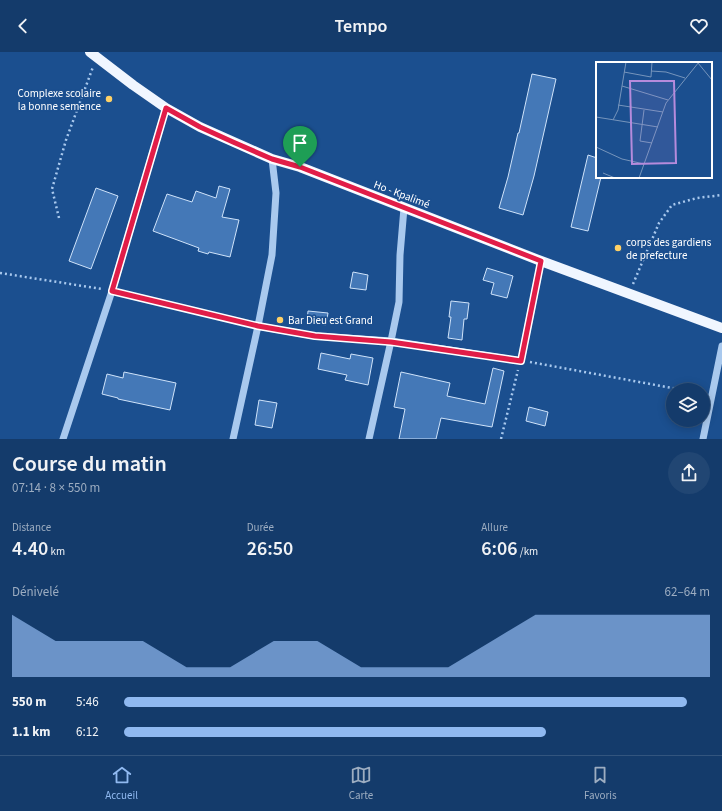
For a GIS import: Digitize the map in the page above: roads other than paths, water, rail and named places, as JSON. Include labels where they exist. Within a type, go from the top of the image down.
[{"type":"main road","name":"Ho - Kpalimé","points":[[93,54],[166,108],[200,127],[272,159],[300,167],[541,261],[722,328]]},
{"type":"street","points":[[63,439],[112,291],[166,108]]},
{"type":"street","points":[[232,439],[258,326],[272,255],[276,193],[272,159]]},
{"type":"street","points":[[369,439],[399,302],[400,255],[404,208]]},
{"type":"street","points":[[258,326],[315,336],[391,342],[521,361],[541,261]]},
{"type":"street","points":[[703,439],[722,346]]},
{"type":"place","name":"Complexe scolaire la bonne semence","points":[[109,99]]},
{"type":"place","name":"corps des gardiens de prefecture","points":[[618,248]]},
{"type":"place","name":"Bar Dieu est Grand","points":[[280,320]]}]
